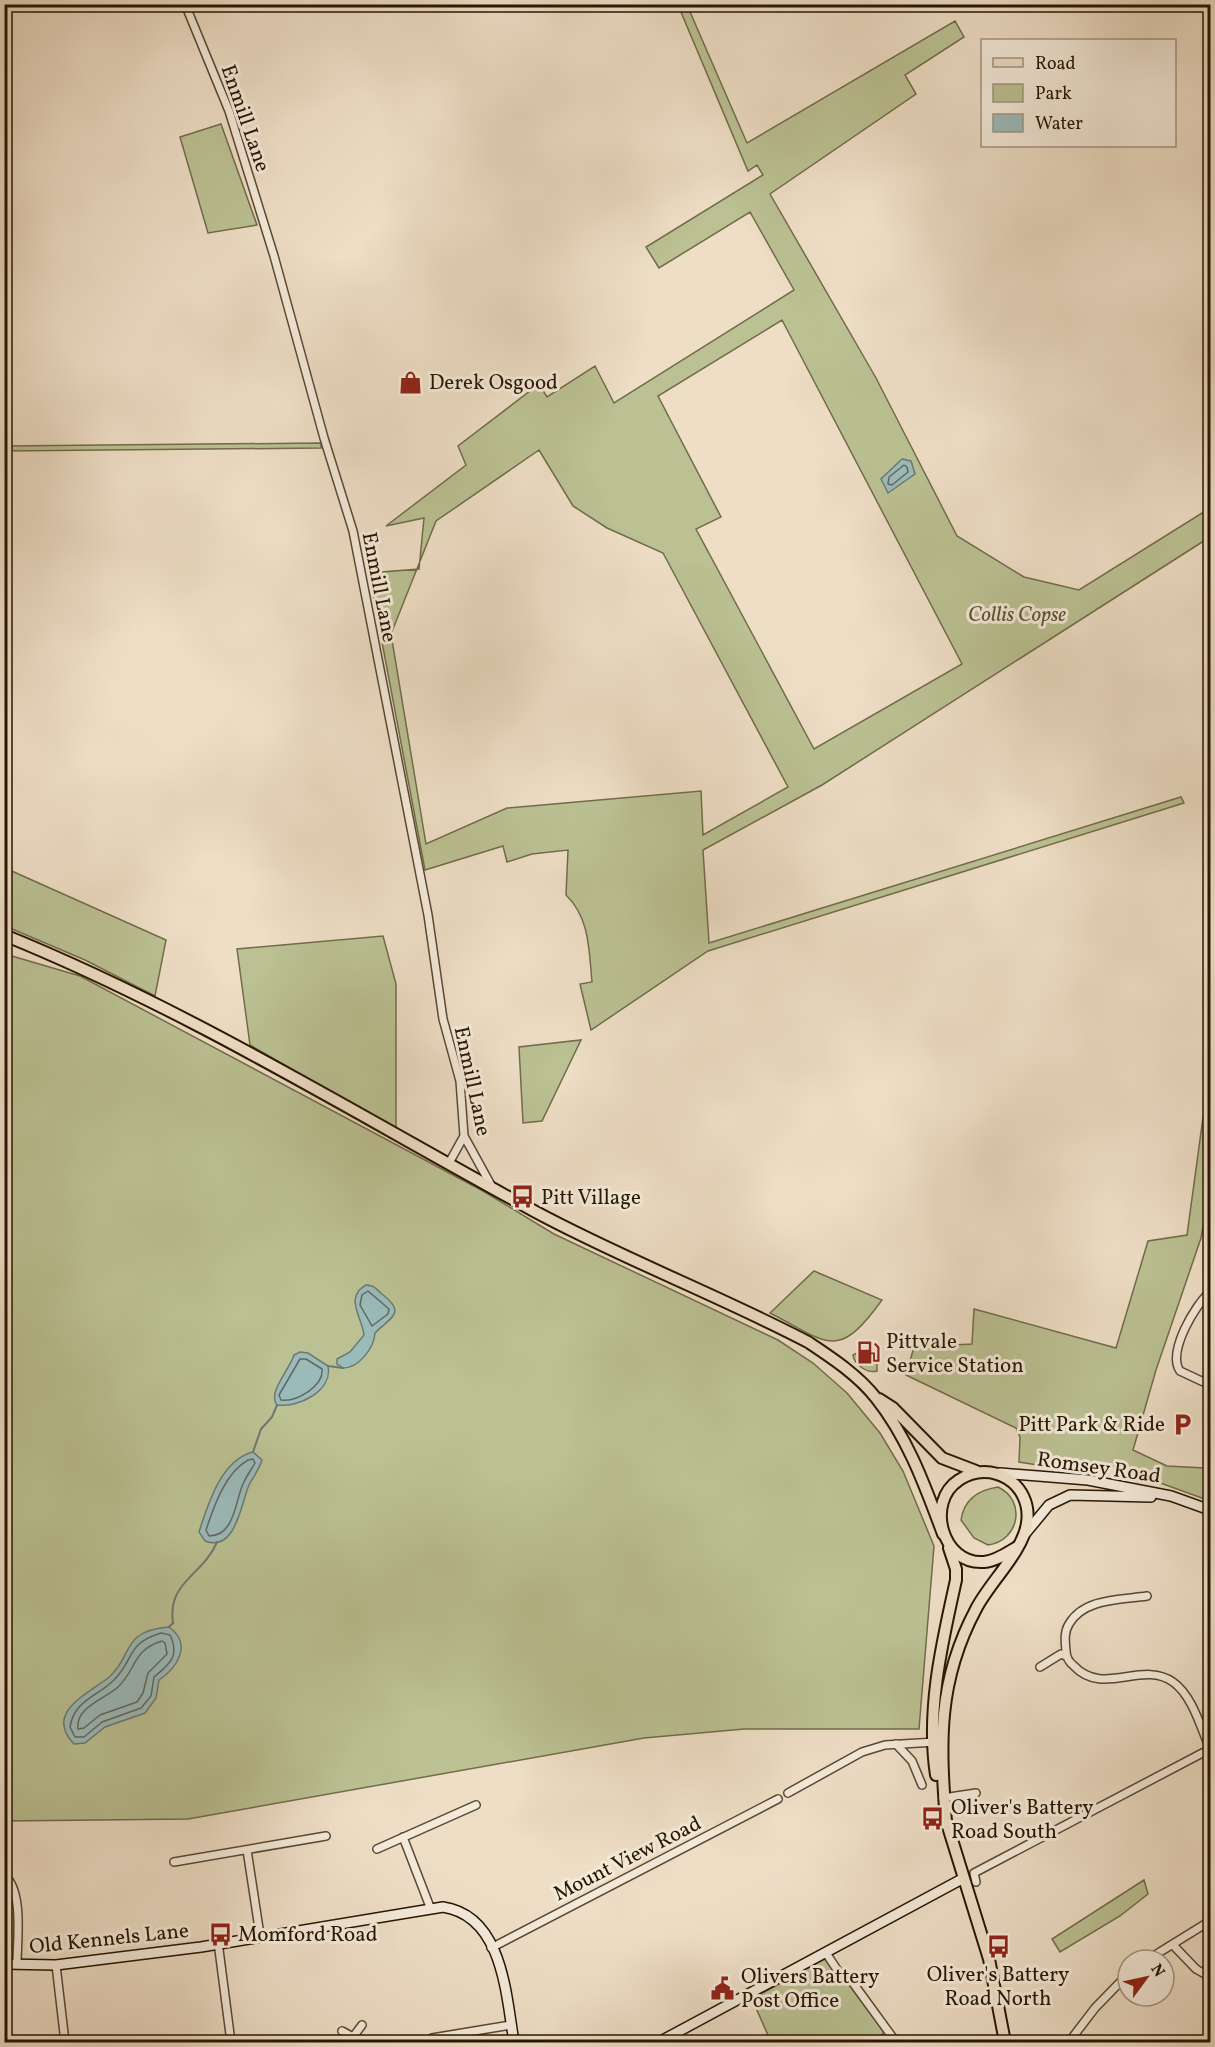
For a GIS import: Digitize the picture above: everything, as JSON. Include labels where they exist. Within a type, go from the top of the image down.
[{"type":"main road","points":[[4,935],[81,967],[173,1012],[542,1215],[808,1342],[844,1367],[876,1398],[911,1452],[956,1569],[935,1696],[934,1744],[946,1822],[962,1879],[989,1959],[1005,2043]]},
{"type":"main road","points":[[876,1398],[893,1408],[942,1458],[976,1471],[1000,1473],[1015,1483],[1026,1501],[1028,1523],[1020,1542],[981,1600],[965,1631],[951,1671],[942,1717],[942,1798]]},
{"type":"main road","points":[[943,1534],[943,1502],[949,1489],[956,1481],[976,1471]]},
{"type":"main road","points":[[948,1545],[961,1557],[985,1562],[1020,1542]]},
{"type":"street","name":"Enmill Lane","points":[[185,4],[232,122],[274,256],[359,556],[428,915],[443,1019],[460,1081],[464,1136],[492,1187]]},
{"type":"street","points":[[449,1163],[464,1136]]},
{"type":"street","points":[[1210,1292],[1197,1309],[1180,1340],[1175,1356],[1180,1371],[1210,1385]]},
{"type":"street","name":"Romsey Road","points":[[1000,1473],[1088,1480],[1171,1496],[1210,1509]]},
{"type":"street","name":"Romsey Road","points":[[1020,1542],[1049,1505],[1070,1496],[1146,1496],[1192,1504]]},
{"type":"street","points":[[1066,1656],[1065,1635],[1076,1614],[1097,1603],[1147,1596]]},
{"type":"street","points":[[976,1882],[974,1873],[1210,1749],[1189,1703],[1174,1683],[1161,1675],[1095,1679],[1077,1670],[1066,1656],[1061,1654],[1040,1667]]},
{"type":"street","points":[[788,1793],[855,1755],[885,1745],[934,1744],[939,1740],[942,1717]]},
{"type":"street","points":[[896,1744],[912,1761],[922,1785]]},
{"type":"street","points":[[942,1798],[976,1793]]},
{"type":"street","name":"Mount View Road","points":[[491,1948],[778,1799]]},
{"type":"street","points":[[376,1849],[476,1805]]},
{"type":"street","points":[[174,1862],[326,1836]]},
{"type":"street","points":[[403,1837],[430,1907]]},
{"type":"street","points":[[248,1850],[260,1935]]},
{"type":"street","points":[[4,1875],[11,1880],[17,1899],[17,1964]]},
{"type":"street","points":[[659,2043],[679,2038],[826,1953],[962,1879]]},
{"type":"street","name":"Old Kennels Lane","points":[[4,1964],[56,1965],[218,1942],[430,1907],[454,1908],[470,1916],[485,1932],[502,1974],[514,2043]]},
{"type":"street","points":[[1168,1948],[1183,1936],[1210,1921]]},
{"type":"street","points":[[218,1942],[231,2043]]},
{"type":"street","points":[[1173,1945],[1196,1970],[1210,1977]]},
{"type":"street","points":[[826,1953],[838,1971],[853,1983],[892,2041]]},
{"type":"street","points":[[56,1965],[65,2043]]},
{"type":"street","points":[[1069,2043],[1116,1985]]},
{"type":"street","points":[[342,2031],[354,2040],[362,2025]]},
{"type":"street","points":[[432,2038],[511,2025]]},
{"type":"green space","name":"Collis Copse","points":[[678,5],[687,5],[747,143],[955,21],[964,37],[905,75],[916,94],[770,194],[876,378],[957,536],[1024,577],[1079,590],[1210,508],[1210,537],[822,785],[703,850],[709,943],[1181,797],[1184,803],[708,951],[591,1030],[580,984],[592,982],[589,947],[580,914],[566,895],[568,850],[532,854],[507,862],[503,846],[425,870],[369,573],[417,569],[391,634],[426,844],[507,808],[701,791],[703,835],[788,787],[663,553],[607,528],[573,506],[539,450],[436,521],[420,562],[424,518],[386,526],[466,465],[458,446],[539,384],[547,397],[595,366],[614,403],[794,290],[750,212],[659,268],[646,247],[763,175],[757,165],[748,171]],"holes":[[[782,320],[962,664],[814,749],[696,529],[721,517],[658,396]]]},
{"type":"green space","points":[[221,124],[257,225],[208,233],[180,137]]},
{"type":"green space","points":[[321,443],[321,448],[4,451],[5,446]]},
{"type":"green space","points":[[5,868],[166,940],[155,996],[85,960],[5,926]]},
{"type":"green space","points":[[383,936],[396,984],[396,1129],[250,1045],[237,949]]},
{"type":"green space","points":[[5,954],[80,976],[483,1191],[554,1234],[778,1340],[813,1363],[847,1393],[880,1433],[903,1471],[934,1546],[919,1729],[744,1729],[644,1738],[188,1819],[5,1821]]},
{"type":"green space","points":[[581,1040],[542,1121],[523,1123],[519,1047]]},
{"type":"green space","points":[[1210,1066],[1210,1184],[1201,1238],[1156,1370],[1133,1450],[1167,1466],[1205,1468],[1210,1472],[1210,1501],[1108,1464],[1070,1470],[1019,1462],[1020,1437],[1016,1428],[906,1375],[914,1347],[972,1344],[974,1309],[1116,1348],[1148,1241],[1187,1235]]},
{"type":"green space","points":[[814,1271],[882,1300],[867,1320],[854,1332],[842,1339],[831,1341],[806,1332],[770,1313]]},
{"type":"green space","points":[[859,1352],[877,1362],[877,1371],[865,1370],[858,1365],[853,1355]]},
{"type":"green space","points":[[998,1487],[1013,1501],[1016,1520],[1007,1536],[999,1542],[988,1545],[974,1538],[961,1520],[965,1506],[973,1497],[984,1490]]},
{"type":"green space","points":[[1144,1880],[1148,1894],[1120,1916],[1060,1952],[1052,1939]]},
{"type":"green space","points":[[824,1959],[847,1980],[884,2031],[878,2042],[771,2042],[752,1999]]},
{"type":"water","points":[[902,459],[911,461],[915,474],[888,493],[881,479]]},
{"type":"water","points":[[366,1285],[375,1288],[390,1300],[394,1306],[394,1315],[375,1333],[372,1345],[365,1356],[355,1365],[343,1368],[337,1364],[337,1359],[350,1352],[364,1335],[355,1301],[356,1295]]},
{"type":"water","points":[[300,1352],[308,1353],[328,1366],[325,1383],[320,1390],[304,1401],[277,1405],[275,1394],[277,1388],[294,1355]]},
{"type":"water","points":[[253,1452],[262,1460],[249,1485],[236,1524],[224,1540],[215,1543],[205,1541],[199,1532],[217,1484],[232,1464]]},
{"type":"water","points":[[169,1627],[180,1641],[180,1655],[172,1669],[159,1680],[156,1698],[145,1713],[105,1727],[85,1743],[74,1744],[66,1733],[64,1723],[66,1714],[72,1705],[116,1670],[135,1639],[153,1629]]},
{"type":"waterway","points":[[328,1366],[343,1368]]},
{"type":"waterway","points":[[253,1452],[261,1429],[272,1417],[277,1405]]},
{"type":"waterway","points":[[169,1627],[173,1623],[175,1597],[211,1554],[217,1542]]},
{"type":"place","name":"Derek Osgood","points":[[411,382]]},
{"type":"place","name":"Pitt Village","points":[[523,1197]]},
{"type":"place","name":"Pittvale Service Station","points":[[868,1353]]},
{"type":"place","name":"Pitt Park & Ride","points":[[1183,1424]]},
{"type":"place","name":"Oliver's Battery Road South","points":[[933,1819]]},
{"type":"place","name":"Momford Road","points":[[220,1934]]},
{"type":"place","name":"Oliver's Battery Road North","points":[[998,1946]]},
{"type":"place","name":"Olivers Battery Post Office","points":[[723,1988]]}]
